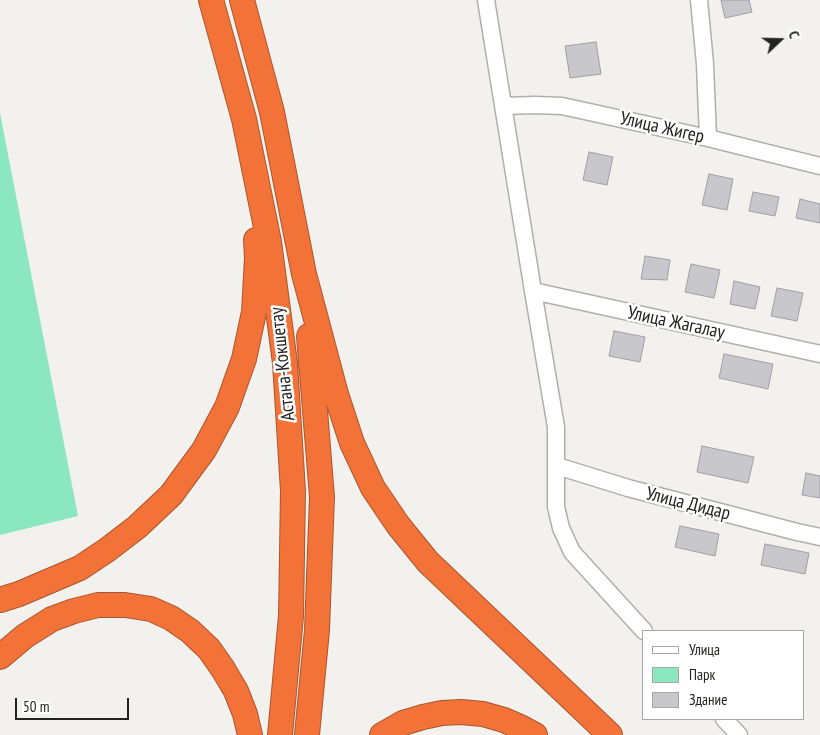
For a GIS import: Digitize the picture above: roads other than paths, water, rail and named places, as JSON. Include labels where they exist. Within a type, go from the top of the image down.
[{"type":"highway","name":"Астана-Кокшетау","points":[[211,0],[244,119],[269,242],[285,363],[293,491],[291,616],[280,735]]},
{"type":"highway","points":[[242,0],[272,112],[304,274],[336,394],[352,443],[373,488],[398,525],[428,562],[610,735]]},
{"type":"highway","points":[[0,600],[80,568],[137,527],[171,495],[204,450],[227,408],[244,359],[254,312],[257,258],[254,206],[244,119]]},
{"type":"highway","points":[[304,274],[322,497],[317,630],[307,735]]},
{"type":"highway","points":[[0,657],[25,636],[52,619],[74,611],[98,606],[125,605],[151,610],[171,618],[184,626],[209,649],[236,691],[245,714],[250,735]]},
{"type":"highway","points":[[382,735],[404,723],[423,717],[461,712],[483,714],[504,720],[535,735]]},
{"type":"street","points":[[486,0],[532,291],[556,427],[556,507],[561,528],[572,552],[643,630]]},
{"type":"street","points":[[699,0],[705,64],[708,138]]},
{"type":"street","name":"Улица Жигер","points":[[503,106],[562,106],[708,138],[820,166]]},
{"type":"street","name":"Улица Жагалау","points":[[532,291],[820,354]]},
{"type":"street","name":"Улица Дидар","points":[[557,466],[628,488],[820,537]]},
{"type":"street","points":[[725,720],[739,735]]}]
